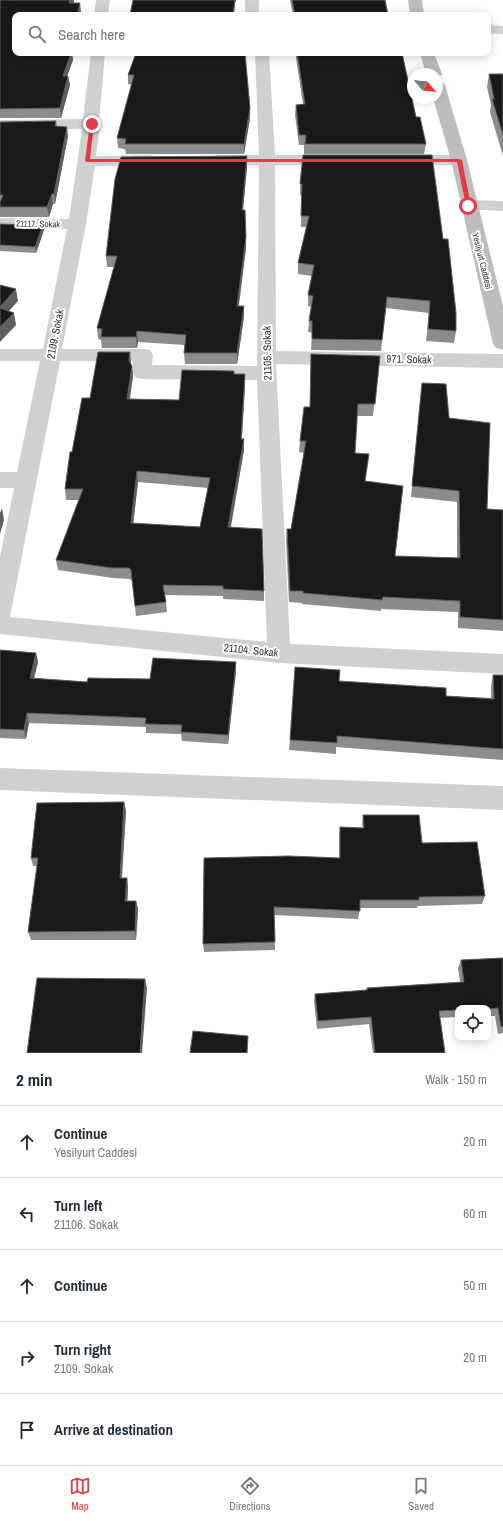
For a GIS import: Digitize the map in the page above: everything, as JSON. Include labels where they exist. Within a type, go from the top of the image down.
[{"type":"street","points":[[102,12],[103,0]]},
{"type":"street","points":[[252,0],[252,12]]},
{"type":"street","points":[[415,0],[417,12]]},
{"type":"street","points":[[491,29],[503,30]]},
{"type":"street","name":"2109. Sokak","points":[[0,614],[77,224],[92,124],[98,56]]},
{"type":"street","name":"21105. Sokak","points":[[262,56],[267,160],[266,365],[278,653]]},
{"type":"street","points":[[429,56],[432,68]]},
{"type":"street","name":"Yesilyurt Caddesi","points":[[443,104],[459,160],[468,206],[503,344]]},
{"type":"street","points":[[0,125],[92,124]]},
{"type":"street","points":[[87,161],[166,160]]},
{"type":"street","points":[[205,160],[347,160]]},
{"type":"street","points":[[387,160],[459,160]]},
{"type":"street","points":[[468,206],[503,206]]},
{"type":"street","name":"21117. Sokak","points":[[0,223],[77,224]]},
{"type":"street","points":[[0,355],[51,355]]},
{"type":"street","name":"971. Sokak","points":[[51,355],[143,355],[142,372],[266,365],[503,361]]},
{"type":"street","points":[[0,480],[26,480]]},
{"type":"street","name":"21104. Sokak","points":[[0,625],[278,653],[503,664]]},
{"type":"street","points":[[0,779],[503,798]]},
{"type":"building","points":[[0,0],[70,0],[69,3],[80,3],[78,12],[12,12],[12,56],[70,56],[63,76],[68,76],[60,108],[0,109]]},
{"type":"building","points":[[133,0],[235,0],[233,12],[131,12]]},
{"type":"building","points":[[292,0],[385,0],[387,12],[294,12]]},
{"type":"building","points":[[135,56],[245,56],[250,108],[244,144],[125,144],[126,139],[117,138],[134,75],[128,75]]},
{"type":"building","points":[[297,56],[403,56],[407,76],[407,104],[413,104],[416,117],[420,117],[426,144],[305,144],[306,135],[299,135],[296,105],[305,104]]},
{"type":"building","points":[[489,74],[503,74],[503,135],[492,99],[494,99]]},
{"type":"building","points":[[56,121],[55,126],[67,127],[54,194],[52,194],[47,207],[0,207],[0,202],[3,195],[0,195],[0,122]]},
{"type":"building","points":[[303,155],[432,155],[443,239],[448,239],[456,313],[456,331],[428,329],[430,301],[387,297],[382,340],[312,339],[312,321],[309,321],[313,296],[308,295],[314,265],[298,263],[309,216],[301,216],[302,184],[300,184]]},
{"type":"building","points":[[247,156],[242,210],[245,210],[246,237],[237,306],[244,306],[237,353],[184,353],[186,335],[137,331],[136,337],[101,337],[102,329],[97,328],[117,256],[106,256],[115,179],[121,157]]},
{"type":"building","points":[[0,224],[43,225],[35,247],[0,245]]},
{"type":"building","points":[[0,285],[16,289],[0,307]]},
{"type":"building","points":[[0,308],[14,313],[0,327]]},
{"type":"building","points":[[98,352],[130,352],[129,361],[132,366],[127,399],[179,400],[182,370],[234,371],[234,374],[245,374],[241,439],[244,439],[228,527],[262,529],[264,591],[223,589],[223,586],[163,585],[166,602],[135,606],[131,570],[129,568],[112,568],[56,560],[83,489],[65,489],[70,452],[72,452],[82,398],[90,398]],"holes":[[[137,471],[210,478],[200,527],[131,523]]]},
{"type":"building","points":[[311,354],[380,356],[375,404],[358,404],[355,453],[369,454],[365,481],[403,486],[395,556],[460,558],[459,491],[412,486],[422,383],[446,384],[449,418],[490,423],[487,509],[503,510],[503,620],[460,617],[460,601],[383,597],[382,600],[303,593],[303,591],[290,591],[287,529],[291,529],[306,441],[300,441],[304,407],[310,407]]},
{"type":"building","points":[[0,650],[36,653],[30,678],[87,682],[88,678],[150,679],[153,658],[236,662],[228,735],[181,732],[182,725],[145,724],[146,718],[27,713],[24,730],[0,729]]},
{"type":"building","points":[[295,667],[340,670],[339,681],[446,688],[446,696],[494,699],[493,675],[503,675],[503,749],[337,736],[337,743],[290,740]]},
{"type":"building","points":[[124,802],[120,878],[127,878],[125,901],[136,901],[135,931],[28,932],[38,858],[31,858],[37,803]]},
{"type":"building","points":[[363,815],[419,815],[422,843],[477,842],[485,896],[419,897],[419,900],[360,900],[360,911],[274,907],[275,942],[203,944],[204,858],[289,856],[340,858],[340,827],[364,828]]},
{"type":"building","points":[[503,958],[503,1026],[501,1027],[498,1008],[491,1009],[491,1005],[455,1005],[455,1010],[439,1011],[445,1053],[375,1053],[371,1017],[318,1021],[315,994],[367,990],[367,988],[464,982],[461,960]]},
{"type":"building","points":[[37,978],[145,979],[140,1053],[27,1053]]},
{"type":"building","points":[[193,1031],[248,1036],[247,1053],[190,1053]]},
{"type":"route","points":[[92,124],[87,161],[459,160],[468,206]]}]
